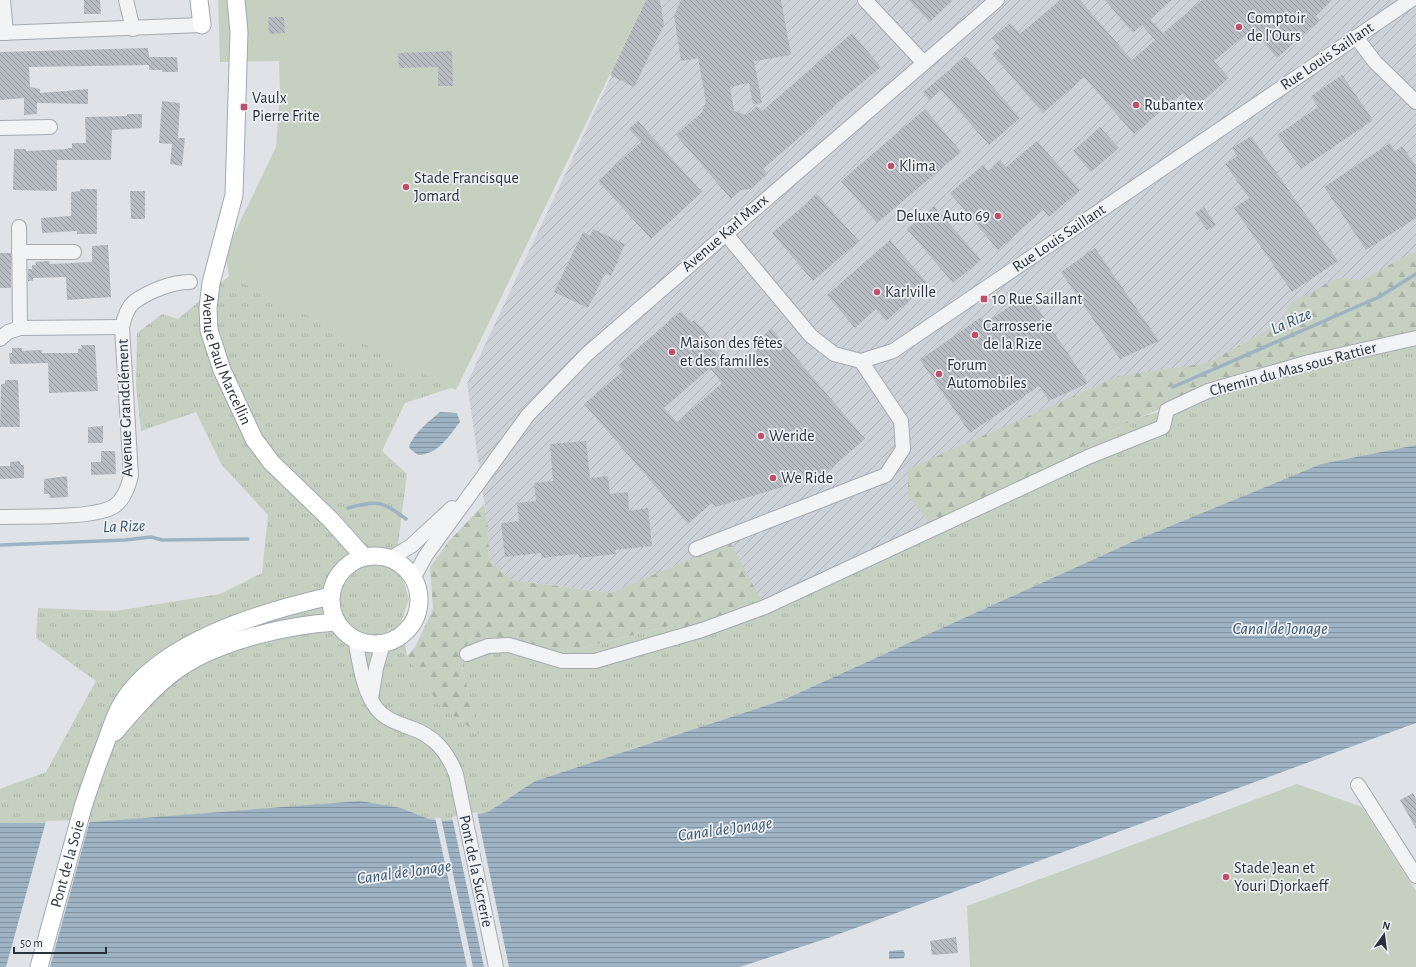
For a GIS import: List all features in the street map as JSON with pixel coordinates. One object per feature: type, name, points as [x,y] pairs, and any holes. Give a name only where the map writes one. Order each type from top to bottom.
[{"type":"main road","points":[[199,0],[202,25]]},
{"type":"main road","name":"Avenue Paul Marcellin","points":[[236,0],[239,32],[234,194],[211,283],[208,308],[209,330],[222,370],[254,439],[272,462],[331,520],[364,557]]},
{"type":"main road","points":[[382,556],[391,558],[404,566],[414,577],[420,594],[419,610],[416,618],[402,635],[383,644],[369,644],[355,640],[345,632],[333,614],[331,596],[334,583],[343,569],[364,557],[382,556]]},
{"type":"main road","name":"Pont de la Soie","points":[[39,967],[91,784],[113,721],[121,704],[138,683],[171,656],[209,635],[263,614],[331,596]]},
{"type":"main road","points":[[108,737],[140,703],[171,674],[206,652],[254,637],[311,624],[337,622]]},
{"type":"street","points":[[3,0],[3,33],[133,29],[202,25]]},
{"type":"street","points":[[126,0],[133,29]]},
{"type":"street","points":[[865,0],[923,62]]},
{"type":"street","name":"Avenue Karl Marx","points":[[414,577],[426,555],[474,487],[528,415],[582,359],[725,233],[997,0]]},
{"type":"street","name":"Rue Louis Saillant","points":[[861,361],[893,351],[1411,0]]},
{"type":"street","points":[[1356,37],[1375,62],[1416,102]]},
{"type":"street","points":[[0,128],[50,127]]},
{"type":"street","points":[[19,227],[20,328]]},
{"type":"street","points":[[696,549],[886,475],[903,449],[901,421],[861,361],[834,354],[811,336],[725,233]]},
{"type":"street","points":[[19,252],[74,252]]},
{"type":"street","name":"Avenue Grandclément","points":[[0,517],[90,514],[113,506],[126,492],[131,476],[122,327],[129,308],[134,302],[163,287],[183,282],[190,282]]},
{"type":"street","points":[[0,339],[8,332],[20,328],[122,327]]},
{"type":"street","name":"Chemin du Mas sous Rattier","points":[[467,654],[488,646],[509,646],[562,661],[595,661],[702,630],[765,607],[1088,457],[1163,427],[1167,410],[1208,391],[1310,362],[1416,338]]},
{"type":"street","name":"Avenue Karl Marx","points":[[391,558],[411,546],[474,487]]},
{"type":"street","points":[[355,640],[364,682],[371,699]]},
{"type":"street","points":[[371,699],[376,668],[383,644]]},
{"type":"street","name":"Pont de la Sucrerie","points":[[371,699],[376,709],[386,718],[413,728],[428,736],[439,745],[448,757],[456,774],[496,967]]},
{"type":"street","points":[[1358,786],[1416,876]]},
{"type":"shaded area","points":[[647,0],[1416,0],[1416,251],[994,477],[909,494],[936,532],[766,608],[708,553],[610,593],[512,580],[489,560],[488,528],[467,383]]},
{"type":"green space","name":"Stade Francisque Jomard","points":[[218,0],[646,0],[456,390],[229,276],[225,253],[276,147],[280,94],[279,61],[220,62]]},
{"type":"green space","points":[[1416,251],[1416,338],[1208,391],[1137,418],[1029,474],[1007,500],[936,532],[908,495],[908,469],[1119,376],[1207,363],[1280,323],[1291,303],[1336,278],[1361,280]]},
{"type":"green space","points":[[229,276],[454,387],[405,403],[382,451],[407,474],[398,544],[402,576],[409,599],[401,622],[407,656],[478,733],[462,666],[469,637],[562,653],[673,625],[704,636],[1007,500],[1029,474],[1137,418],[1416,338],[1416,445],[1321,464],[1134,541],[783,700],[535,781],[488,812],[447,821],[429,819],[401,808],[80,823],[0,823],[0,789],[46,772],[96,681],[36,638],[38,608],[115,611],[220,594],[262,573],[268,515],[221,464],[196,412],[141,431],[136,386],[137,333],[162,314],[178,319]]},
{"type":"green space","points":[[484,504],[488,528],[489,560],[512,580],[610,593],[730,542],[765,607],[704,636],[673,625],[562,653],[469,637],[462,666],[479,734],[440,706],[407,656],[415,647],[433,609],[430,567],[449,541]]},
{"type":"green space","name":"Stade Jean et Youri Djorkaeff","points":[[1297,784],[1362,807],[1416,891],[1416,967],[970,967],[967,906]]},
{"type":"water","points":[[440,412],[457,413],[460,422],[447,439],[432,452],[418,455],[410,449],[409,446],[419,431]]},
{"type":"water","name":"Canal de Jonage","points":[[1416,445],[1416,723],[828,938],[740,967],[0,967],[0,823],[80,823],[360,801],[401,808],[429,819],[447,821],[488,812],[535,781],[783,700],[1134,541],[1321,464]]},
{"type":"water","points":[[903,950],[905,954],[904,958],[889,959],[889,951]]},
{"type":"pier","points":[[477,812],[509,967],[484,967],[452,817]]},
{"type":"pier","points":[[435,817],[441,818],[473,967],[467,967]]},
{"type":"pier","points":[[90,820],[50,967],[6,967],[46,821]]},
{"type":"building","points":[[84,0],[100,0],[101,14],[84,14]]},
{"type":"building","points":[[646,0],[660,0],[664,25],[634,87],[610,75]]},
{"type":"building","points":[[681,0],[781,0],[791,55],[754,61],[762,103],[753,104],[749,83],[730,87],[734,111],[746,115],[757,106],[762,111],[852,33],[881,67],[816,121],[817,122],[763,169],[768,174],[750,189],[741,190],[731,199],[676,135],[702,112],[706,102],[698,58],[681,61],[674,16]]},
{"type":"building","points":[[909,0],[953,0],[930,22]]},
{"type":"building","points":[[1060,0],[1080,0],[1132,60],[1155,40],[1142,25],[1133,33],[1105,0],[1172,0],[1150,19],[1163,33],[1202,0],[1332,0],[1316,16],[1320,20],[1277,58],[1252,29],[1214,61],[1229,78],[1195,108],[1183,93],[1134,134],[1084,77],[1043,113],[992,54],[1000,47],[992,38],[1010,23],[1020,34]]},
{"type":"building","points":[[268,17],[284,17],[285,33],[269,34]]},
{"type":"building","points":[[148,48],[149,57],[177,57],[178,72],[149,70],[149,65],[29,67],[30,87],[40,89],[40,93],[88,89],[88,104],[37,103],[37,114],[24,115],[24,98],[0,100],[0,52]]},
{"type":"building","points":[[452,51],[453,86],[438,86],[438,67],[399,68],[398,53]]},
{"type":"building","points":[[966,56],[1020,118],[989,145],[941,90],[929,100],[923,92]]},
{"type":"building","points":[[1342,75],[1373,120],[1301,169],[1277,135],[1318,107],[1311,96]]},
{"type":"building","points":[[162,101],[180,103],[178,138],[185,138],[182,166],[170,164],[172,144],[159,143]]},
{"type":"building","points":[[925,109],[961,152],[877,223],[841,181]]},
{"type":"building","points":[[127,114],[142,114],[142,128],[112,130],[111,160],[57,160],[57,191],[13,190],[14,149],[26,149],[26,151],[72,148],[72,143],[86,143],[85,117],[127,116]]},
{"type":"building","points":[[638,121],[702,192],[651,239],[598,181],[641,142],[629,129]]},
{"type":"building","points":[[1100,127],[1119,148],[1091,172],[1073,151]]},
{"type":"building","points":[[1251,136],[1338,261],[1292,292],[1234,208],[1249,198],[1225,164],[1237,156],[1232,148]]},
{"type":"building","points":[[1037,141],[1080,190],[1049,217],[1043,210],[998,250],[950,193],[983,165],[988,171],[1000,160],[1006,167]]},
{"type":"building","points":[[1390,143],[1395,151],[1402,146],[1416,166],[1416,218],[1366,250],[1324,187]]},
{"type":"building","points":[[80,189],[97,189],[97,234],[77,234],[77,231],[42,233],[41,218],[71,216],[71,192],[80,191]]},
{"type":"building","points":[[130,191],[145,191],[145,219],[131,219]]},
{"type":"building","points":[[817,194],[859,241],[813,281],[772,233]]},
{"type":"building","points":[[934,206],[981,260],[953,283],[907,229]]},
{"type":"building","points":[[1204,207],[1216,225],[1207,230],[1195,213]]},
{"type":"building","points":[[593,229],[625,244],[611,276],[605,273],[588,308],[554,292],[583,232],[590,236]]},
{"type":"building","points":[[890,240],[928,284],[886,321],[876,309],[855,328],[827,295]]},
{"type":"building","points":[[108,245],[111,297],[67,300],[66,277],[33,278],[33,281],[28,281],[28,269],[32,269],[32,265],[36,265],[35,262],[49,261],[50,264],[92,262],[92,246]]},
{"type":"building","points":[[1095,248],[1159,341],[1120,359],[1061,272]]},
{"type":"building","points":[[0,253],[11,253],[11,288],[0,288]]},
{"type":"building","points":[[1028,294],[1088,383],[1049,401],[1039,386],[970,433],[920,360],[981,317],[985,323]]},
{"type":"building","name":"Weride","points":[[681,311],[691,322],[694,320],[703,329],[714,343],[711,346],[733,370],[768,340],[764,335],[771,328],[865,439],[823,475],[715,507],[712,503],[688,524],[584,404],[623,371],[618,365]],"holes":[[[710,368],[722,383],[677,422],[664,408]]]},
{"type":"building","points":[[81,345],[95,345],[98,391],[49,393],[48,363],[10,364],[9,353],[12,353],[12,348],[22,348],[22,351],[42,350],[42,353],[78,353],[78,349],[82,348]]},
{"type":"building","points":[[5,380],[18,380],[20,427],[0,427],[1,384],[5,384]]},
{"type":"building","points":[[103,426],[103,443],[88,443],[88,427]]},
{"type":"building","points":[[586,441],[590,478],[608,476],[610,494],[628,492],[629,511],[648,508],[652,546],[615,550],[616,554],[579,558],[578,554],[542,558],[541,553],[505,557],[501,523],[519,521],[517,503],[536,501],[534,483],[553,481],[550,444]]},
{"type":"building","points":[[101,451],[115,451],[116,474],[91,475],[91,462],[101,462]]},
{"type":"building","points":[[20,461],[21,465],[24,465],[24,478],[0,479],[0,466],[10,466],[10,462]]},
{"type":"building","points":[[67,476],[68,497],[50,498],[49,494],[44,494],[44,479]]},
{"type":"building","points":[[1413,793],[1416,799],[1416,829],[1400,800]]},
{"type":"building","points":[[956,937],[958,953],[932,955],[930,941]]},
{"type":"waterway","name":"La Rize","points":[[1173,387],[1379,297],[1416,274]]},
{"type":"waterway","name":"La Rize","points":[[348,508],[373,503],[379,504],[391,509],[406,519]]},
{"type":"waterway","name":"La Rize","points":[[0,545],[125,540],[151,537],[162,540],[248,539]]},
{"type":"place","name":"Comptoir de l'Ours","points":[[1239,27]]},
{"type":"place","name":"Rubantex","points":[[1136,105]]},
{"type":"place","name":"Vaulx Pierre Frite","points":[[244,107]]},
{"type":"place","name":"Klima","points":[[891,166]]},
{"type":"place","name":"Stade Francisque Jomard","points":[[406,187]]},
{"type":"place","name":"Deluxe Auto 69","points":[[998,216]]},
{"type":"place","name":"Karlville","points":[[877,292]]},
{"type":"place","name":"10 Rue Saillant","points":[[984,299]]},
{"type":"place","name":"Carrosserie de la Rize","points":[[975,335]]},
{"type":"place","name":"Maison des fêtes et des familles","points":[[672,352]]},
{"type":"place","name":"Forum Automobiles","points":[[939,374]]},
{"type":"place","name":"Weride","points":[[761,436]]},
{"type":"place","name":"We Ride","points":[[773,478]]},
{"type":"place","name":"Stade Jean et Youri Djorkaeff","points":[[1226,877]]}]
